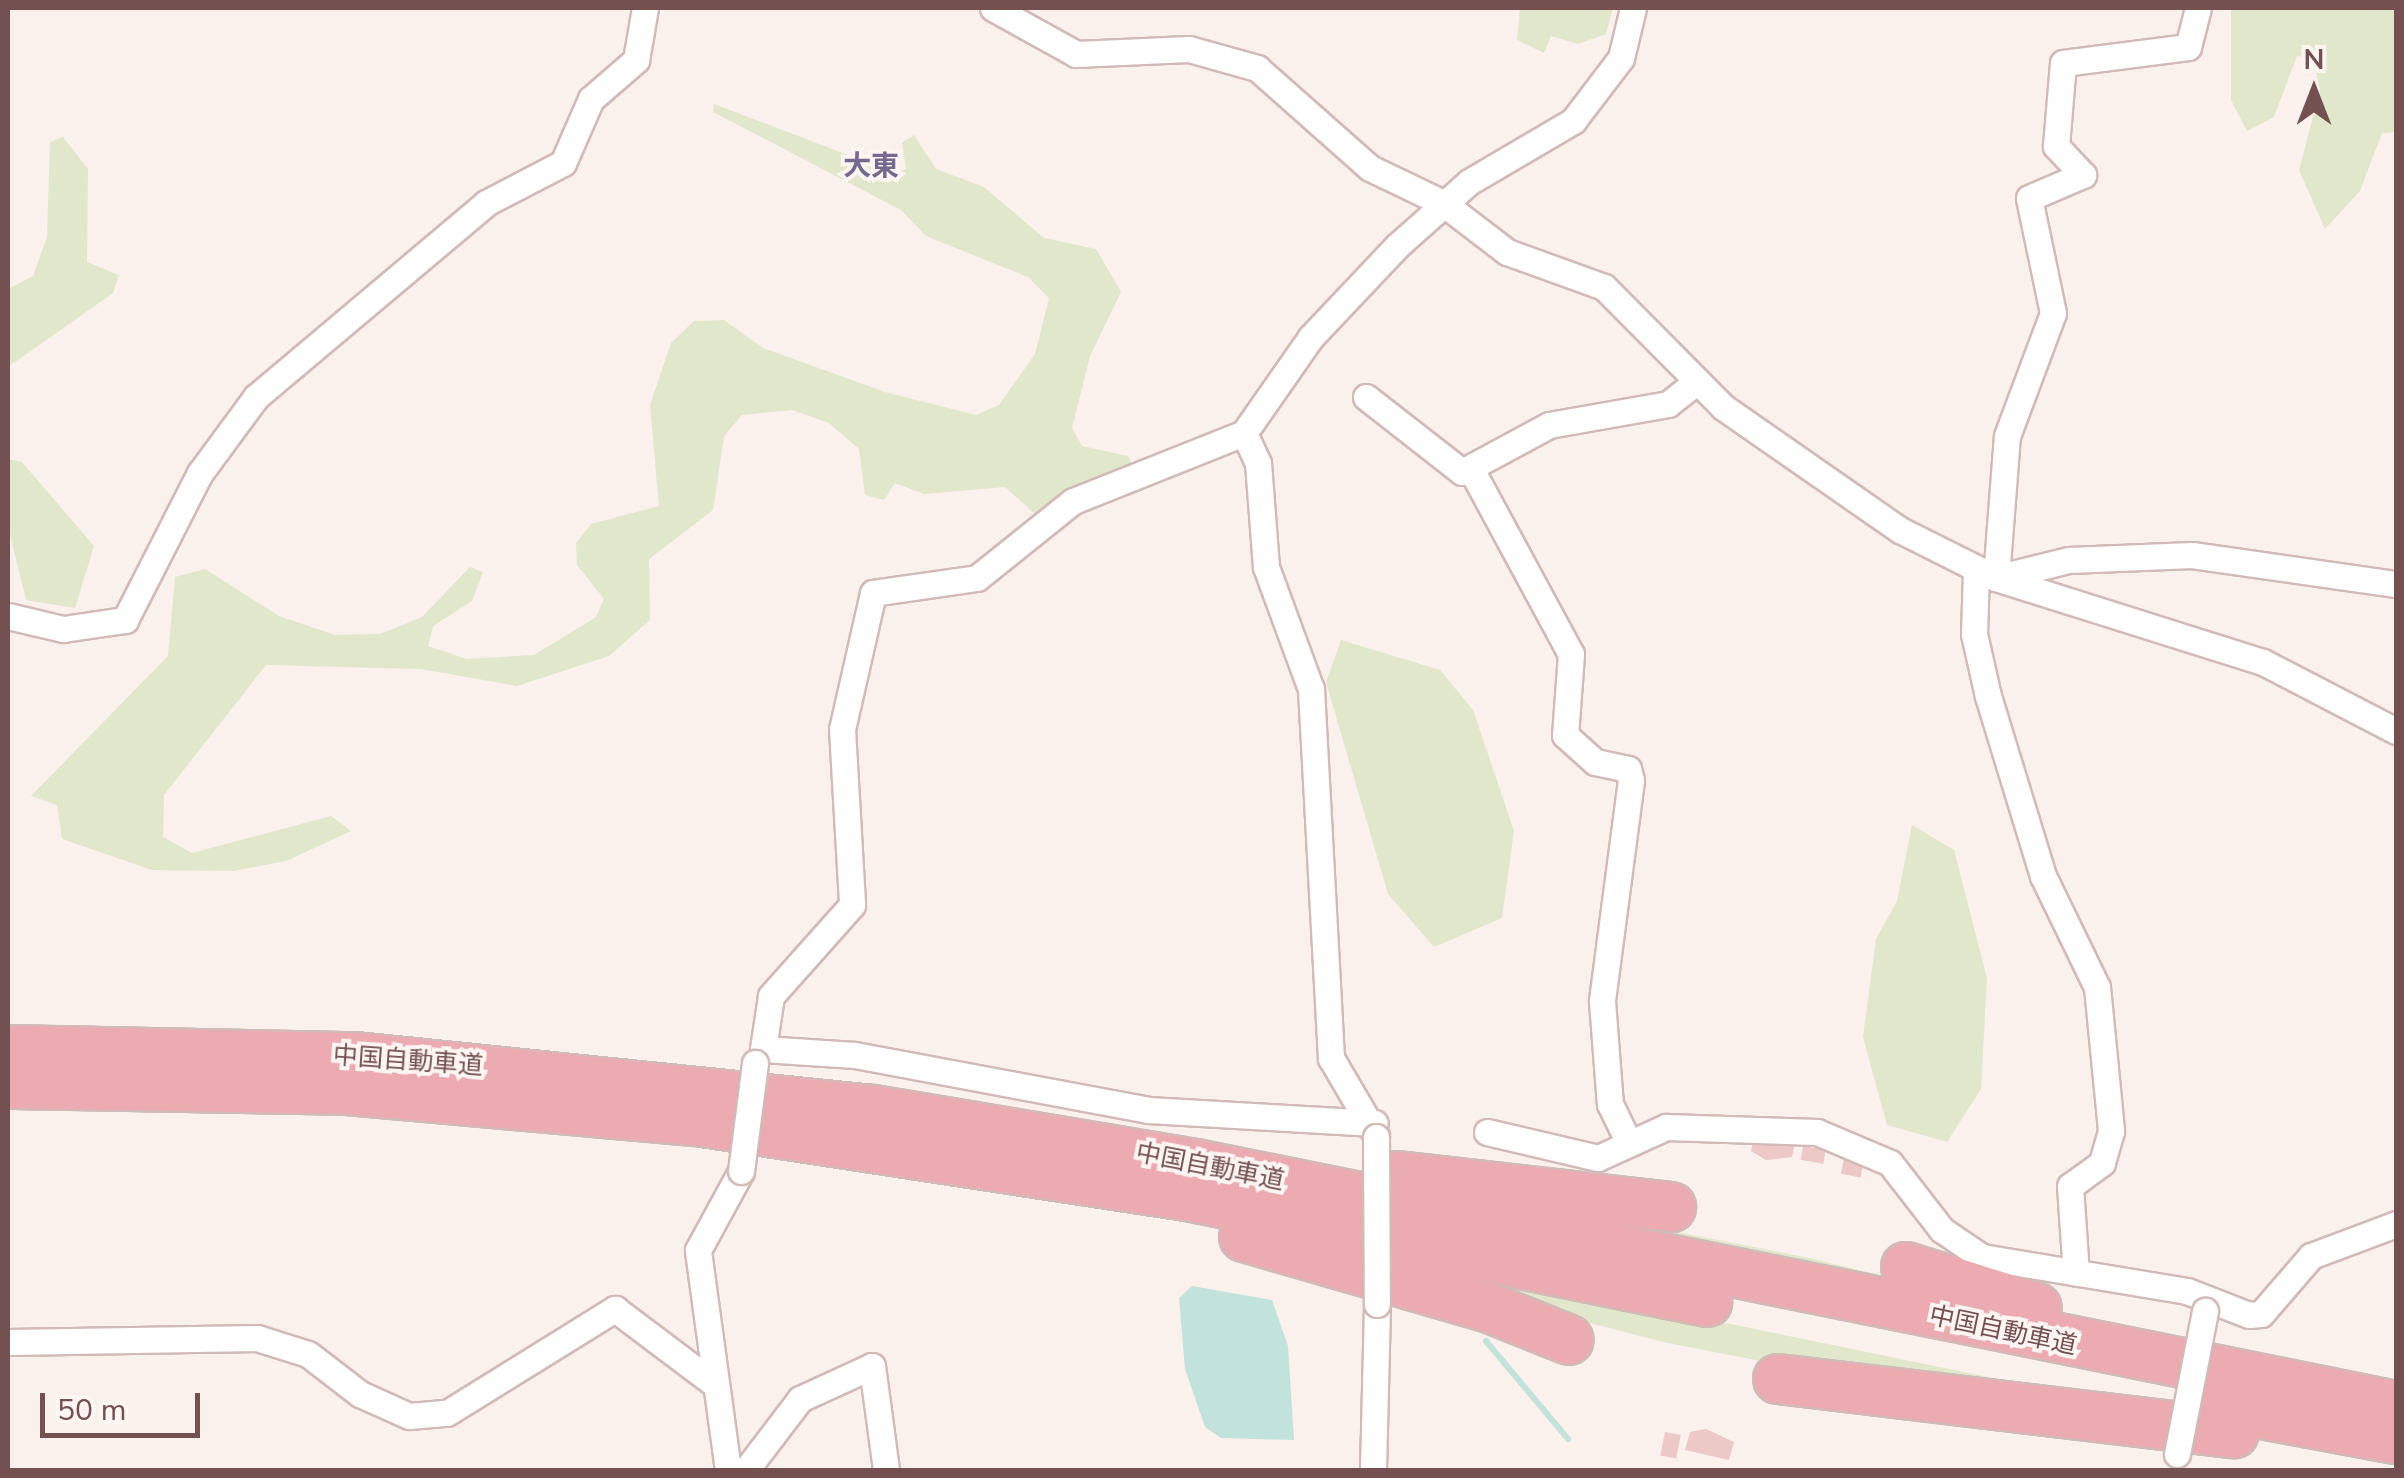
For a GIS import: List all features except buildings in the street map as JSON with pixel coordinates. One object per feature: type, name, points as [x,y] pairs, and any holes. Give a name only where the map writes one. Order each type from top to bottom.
[{"type":"highway","name":"中国自動車道","points":[[8,1050],[525,1069],[1036,1135],[2381,1403]]},
{"type":"highway","name":"中国自動車道","points":[[8,1084],[498,1100],[912,1150],[1205,1200],[2396,1440]]},
{"type":"highway","points":[[1036,1135],[1671,1207]]},
{"type":"highway","points":[[912,1150],[983,1182],[1346,1265],[1569,1340]]},
{"type":"highway","points":[[1906,1267],[1996,1298],[2324,1372],[2381,1403]]},
{"type":"highway","points":[[1778,1379],[2396,1452]]},
{"type":"street","points":[[8,616],[62,629],[124,620],[200,473],[256,397],[486,203],[563,164],[591,99],[646,41],[645,8]]},
{"type":"street","points":[[993,8],[1076,54],[1190,49],[1257,68],[1341,149],[1442,203],[1507,252],[1593,279],[1696,382],[1900,530],[1986,574],[2217,643],[2396,731]]},
{"type":"street","points":[[728,1470],[712,1382],[698,1250],[740,1172],[771,996],[852,905],[842,729],[873,593],[976,578],[1073,502],[1244,434],[1311,336],[1442,203],[1573,121],[1620,58],[1633,8]]},
{"type":"street","points":[[2076,1273],[2070,1186],[2102,1162],[2111,1131],[2097,987],[2043,876],[1988,696],[1974,634],[2008,436],[2052,313],[2028,198],[2083,175],[2056,146],[2062,63],[2188,46],[2198,8]]},
{"type":"street","points":[[1472,471],[1548,425],[1668,404],[1696,382]]},
{"type":"street","points":[[1366,397],[1449,464],[1472,471],[1572,654],[1565,735],[1585,756],[1628,768],[1631,780],[1602,1001],[1610,1104],[1628,1140]]},
{"type":"street","points":[[1244,434],[1258,463],[1266,567],[1311,689],[1331,1058],[1376,1130],[1373,1470]]},
{"type":"street","points":[[1986,574],[2158,554],[2396,584]]},
{"type":"street","points":[[759,1056],[855,1055],[1148,1110],[1376,1130]]},
{"type":"street","points":[[1487,1132],[1569,1157],[1598,1158],[1628,1140],[1712,1125],[1817,1132],[1890,1163],[1961,1247],[2260,1314],[2310,1256],[2396,1224]]},
{"type":"street","points":[[2176,1462],[2207,1305]]},
{"type":"street","points":[[8,1342],[257,1338],[308,1354],[360,1394],[409,1416],[447,1413],[616,1309],[712,1382]]},
{"type":"street","points":[[746,1470],[800,1399],[872,1366],[886,1470]]},
{"type":"green space","points":[[1520,8],[1613,8],[1606,34],[1578,44],[1551,36],[1544,53],[1517,40]]},
{"type":"green space","points":[[2231,8],[2396,8],[2396,132],[2382,133],[2360,191],[2325,229],[2299,170],[2320,90],[2313,57],[2297,56],[2274,117],[2247,131],[2231,100]]},
{"type":"green space","points":[[714,104],[895,173],[906,169],[902,143],[914,135],[936,169],[984,187],[1044,238],[1096,249],[1121,292],[1090,356],[1072,428],[1082,446],[1128,456],[1135,469],[1034,513],[1005,487],[924,494],[895,483],[884,500],[865,495],[859,449],[829,423],[792,410],[742,415],[724,436],[713,510],[649,559],[650,620],[609,656],[517,686],[421,669],[266,665],[164,795],[163,837],[192,853],[331,816],[351,831],[286,861],[233,871],[152,870],[62,839],[57,805],[31,796],[168,656],[175,577],[205,569],[279,616],[335,635],[380,634],[422,617],[470,567],[483,572],[472,601],[433,626],[428,646],[467,659],[534,655],[596,617],[604,599],[577,565],[576,543],[591,524],[659,506],[650,405],[671,343],[694,321],[724,320],[763,348],[885,392],[976,415],[999,405],[1035,354],[1049,298],[1028,277],[926,236],[901,210],[713,112]]},
{"type":"green space","points":[[63,137],[88,169],[87,262],[119,275],[113,293],[8,367],[8,289],[33,276],[47,237],[50,142]]},
{"type":"green space","points":[[8,459],[22,462],[94,546],[75,608],[26,600],[8,526]]},
{"type":"green space","points":[[1341,640],[1440,670],[1473,710],[1514,831],[1502,918],[1434,947],[1388,894],[1326,682]]},
{"type":"green space","points":[[1912,825],[1954,850],[1987,978],[1981,1089],[1947,1142],[1887,1125],[1863,1037],[1876,939],[1897,901]]},
{"type":"green space","points":[[1503,1198],[1814,1259],[2042,1315],[1812,1272]]},
{"type":"green space","points":[[1443,1264],[2070,1394],[1787,1366],[1663,1342],[1502,1300]]},
{"type":"water","points":[[1192,1286],[1272,1300],[1288,1346],[1294,1440],[1221,1438],[1205,1427],[1185,1369],[1179,1298]]},
{"type":"waterway","points":[[1486,1341],[1568,1439]]},
{"type":"district","name":"大東","points":[[871,166]]}]
